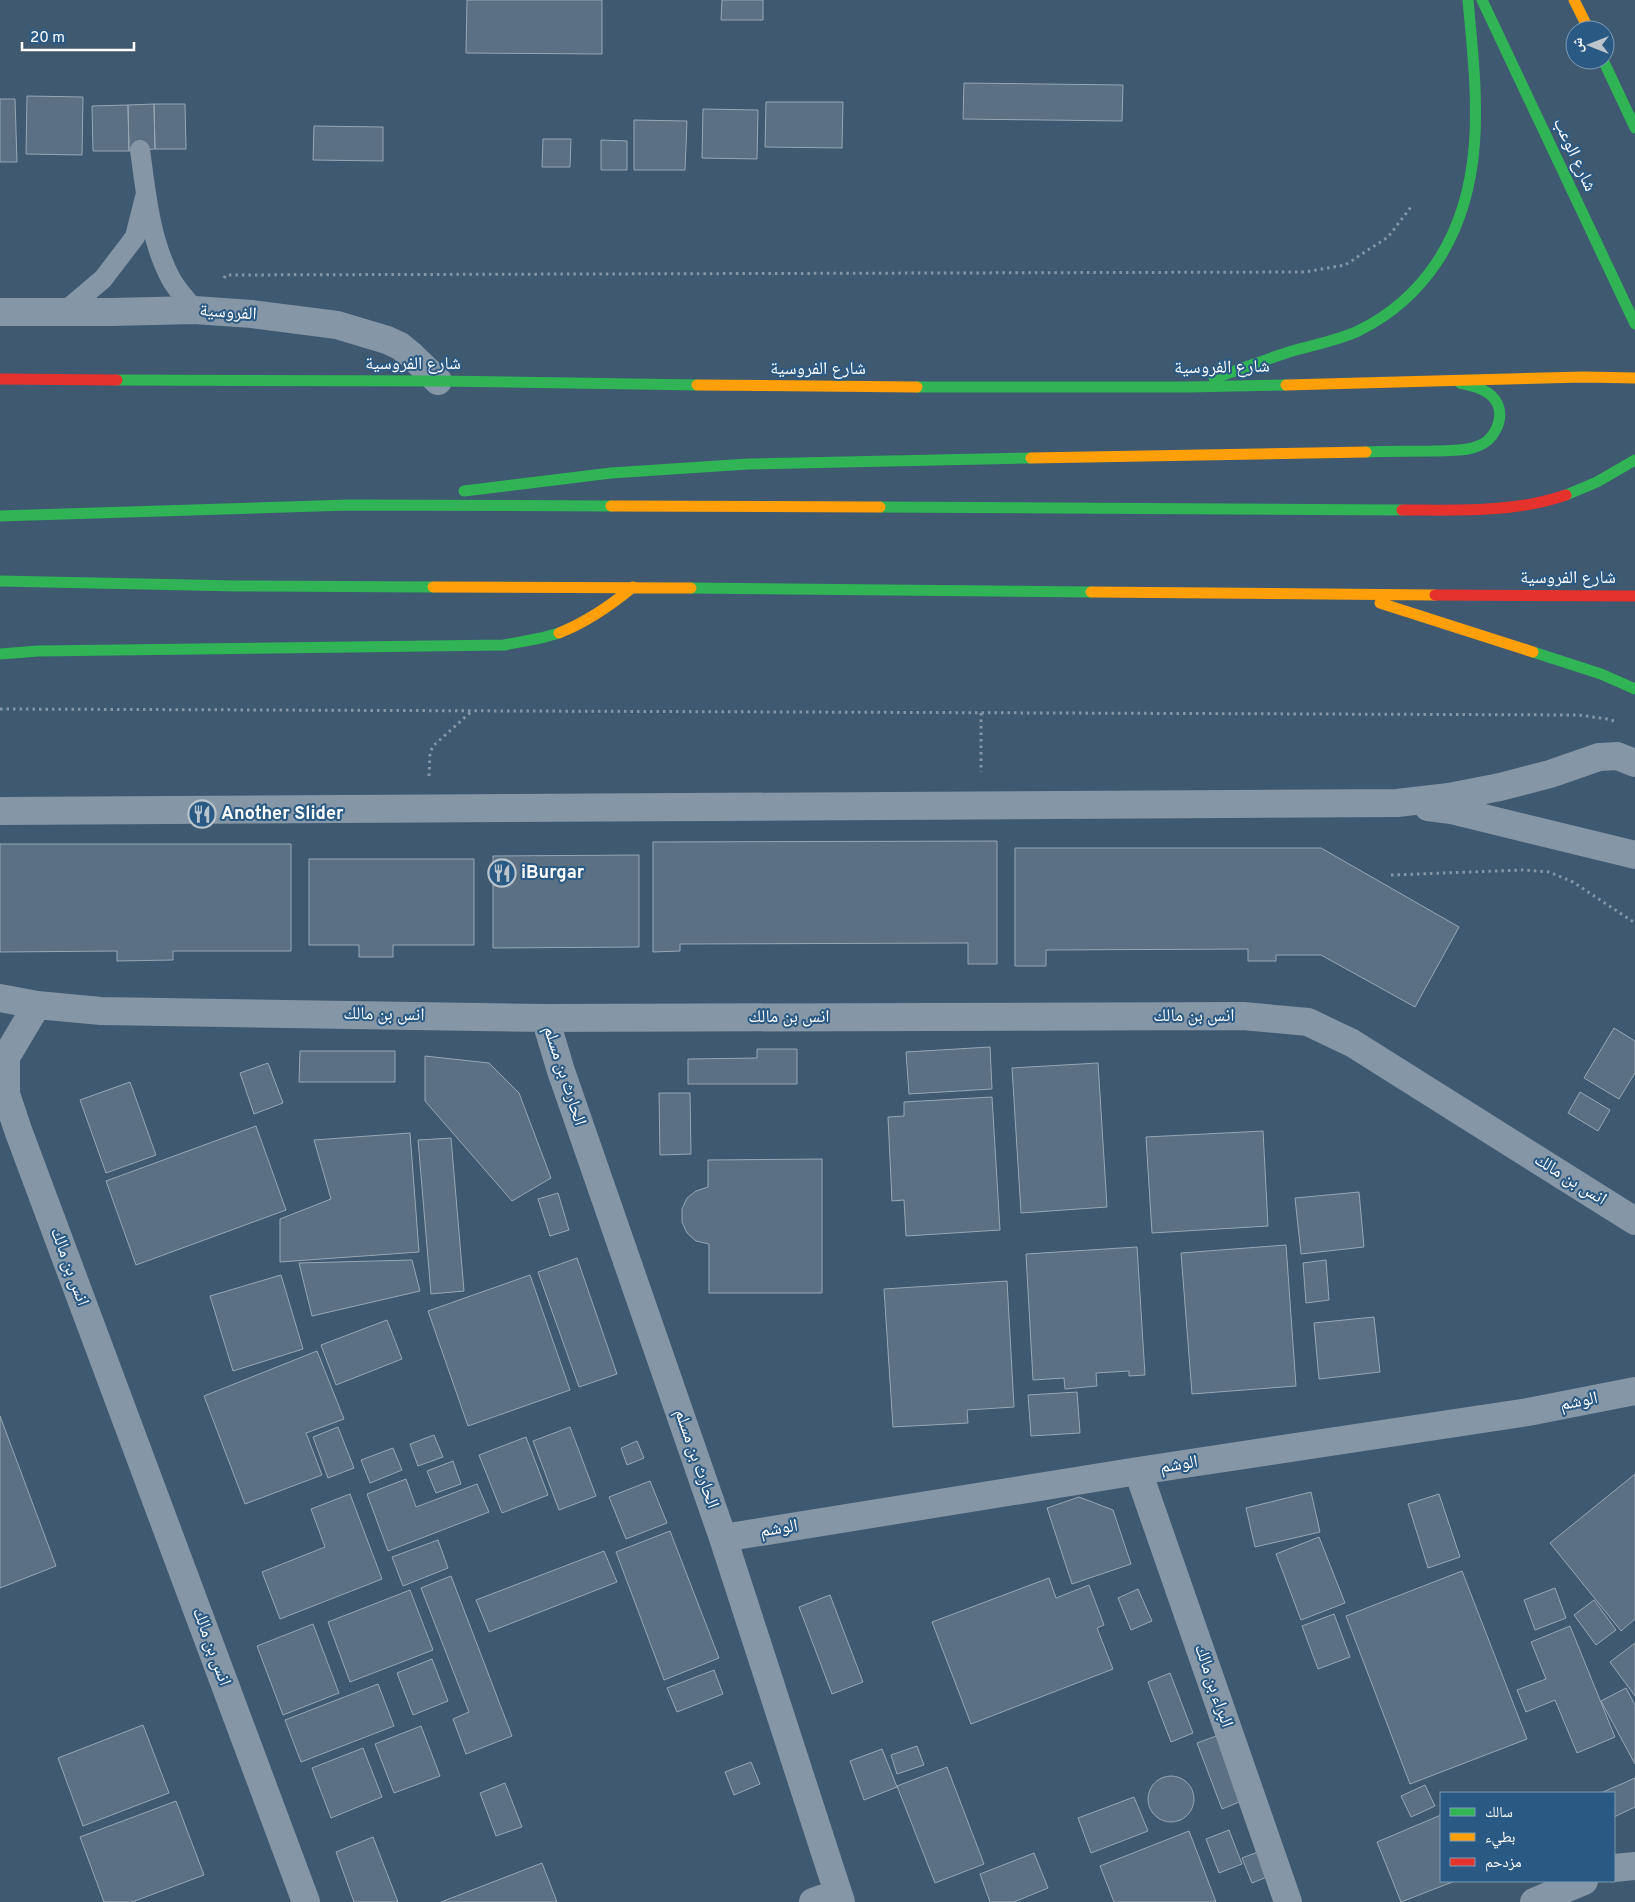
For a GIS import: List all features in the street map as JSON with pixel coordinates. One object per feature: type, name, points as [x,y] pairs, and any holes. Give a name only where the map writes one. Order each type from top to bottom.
[{"type":"main road","points":[[1188,386],[1297,350],[1334,341],[1366,327],[1385,315],[1421,285],[1443,256],[1458,228],[1465,208],[1474,163],[1476,131],[1475,83],[1468,0]]},
{"type":"main road","name":"شارع الوعب","points":[[1482,0],[1635,324]]},
{"type":"main road","points":[[1574,0],[1583,20]]},
{"type":"main road","points":[[1608,70],[1635,128]]},
{"type":"main road","name":"شارع الفروسية","points":[[0,379],[438,381],[820,387],[1188,386],[1584,377],[1635,378]]},
{"type":"main road","points":[[349,505],[611,473],[748,464],[1450,451],[1480,445],[1488,440],[1499,424],[1500,414],[1498,405],[1494,398],[1482,389],[1450,380]]},
{"type":"main road","points":[[0,516],[349,505],[1482,510],[1509,509],[1553,501],[1594,484],[1635,460]]},
{"type":"main road","name":"شارع الفروسية","points":[[0,581],[237,586],[633,587],[1355,595],[1635,596]]},
{"type":"main road","points":[[0,654],[58,651],[504,645],[551,637],[574,628],[615,603],[633,587]]},
{"type":"main road","points":[[1355,595],[1601,674],[1635,689]]},
{"type":"street","name":"الفروسية","points":[[0,312],[194,310],[252,314],[337,325],[387,340],[400,346],[412,355],[438,381]]},
{"type":"street","points":[[0,811],[1397,803],[1449,797],[1500,787],[1550,774],[1599,757],[1617,756],[1635,763]]},
{"type":"street","points":[[1397,803],[1451,810],[1632,851]]},
{"type":"street","points":[[0,998],[37,1004]]},
{"type":"street","name":"انس بن مالك","points":[[306,1902],[6,1094],[6,1057],[37,1004],[101,1011],[545,1018],[1244,1016],[1308,1022],[1352,1043],[1635,1221]]},
{"type":"street","name":"الحارث بن مسلم","points":[[545,1018],[723,1538],[830,1899]]},
{"type":"street","name":"الوشم","points":[[723,1538],[1138,1471],[1528,1412],[1635,1392]]},
{"type":"street","name":"البراء بن مالك","points":[[1138,1471],[1288,1902]]},
{"type":"street","points":[[1615,1868],[1635,1866]]},
{"type":"street","points":[[1534,1902],[1582,1882]]},
{"type":"lane","points":[[140,150],[146,192],[157,244],[171,280],[194,310]]},
{"type":"lane","points":[[64,312],[103,279],[134,237],[146,192]]},
{"type":"path","points":[[194,310],[226,275],[1305,272],[1345,265],[1388,237],[1411,207]]},
{"type":"path","points":[[0,709],[1579,715],[1616,722]]},
{"type":"path","points":[[431,809],[430,753],[438,740],[472,711]]},
{"type":"path","points":[[982,713],[982,805]]},
{"type":"path","points":[[1391,875],[1523,870],[1549,872],[1573,882],[1635,923]]},
{"type":"building","points":[[467,0],[602,0],[602,54],[466,53]]},
{"type":"building","points":[[722,0],[763,0],[763,20],[721,20]]},
{"type":"building","points":[[964,83],[1123,85],[1122,121],[963,119]]},
{"type":"building","points":[[27,96],[83,97],[82,155],[26,154]]},
{"type":"building","points":[[0,99],[15,99],[17,162],[0,162]]},
{"type":"building","points":[[766,102],[843,102],[842,148],[765,147]]},
{"type":"building","points":[[154,104],[185,104],[186,149],[155,149]]},
{"type":"building","points":[[154,104],[155,149],[129,151],[128,105]]},
{"type":"building","points":[[128,105],[129,151],[93,151],[92,106]]},
{"type":"building","points":[[703,109],[758,110],[757,159],[702,158]]},
{"type":"building","points":[[634,120],[687,121],[685,170],[634,170]]},
{"type":"building","points":[[314,126],[383,127],[383,161],[313,160]]},
{"type":"building","points":[[543,139],[571,139],[570,167],[542,167]]},
{"type":"building","points":[[601,140],[627,141],[627,170],[601,170]]},
{"type":"building","points":[[997,841],[997,964],[968,964],[968,943],[680,944],[680,951],[653,952],[653,842]]},
{"type":"building","points":[[0,844],[291,844],[291,951],[173,951],[173,960],[117,961],[117,951],[0,952]]},
{"type":"building","points":[[1015,848],[1321,848],[1459,927],[1415,1007],[1321,955],[1276,955],[1276,961],[1248,961],[1248,949],[1046,950],[1046,966],[1015,966]]},
{"type":"building","points":[[639,855],[639,947],[493,948],[493,856]]},
{"type":"building","points":[[309,859],[474,859],[474,945],[393,945],[393,957],[359,957],[359,945],[309,945]]},
{"type":"building","points":[[1614,1028],[1635,1041],[1635,1073],[1619,1099],[1584,1078]]},
{"type":"building","points":[[990,1047],[992,1089],[909,1094],[906,1052]]},
{"type":"building","points":[[757,1049],[797,1049],[797,1084],[688,1084],[688,1059],[757,1058]]},
{"type":"building","points":[[300,1051],[395,1051],[395,1082],[299,1082]]},
{"type":"building","points":[[425,1056],[489,1063],[519,1093],[551,1178],[512,1201],[425,1101]]},
{"type":"building","points":[[268,1063],[283,1103],[254,1114],[240,1073]]},
{"type":"building","points":[[1098,1063],[1107,1207],[1021,1213],[1012,1068]]},
{"type":"building","points":[[130,1082],[156,1155],[106,1173],[80,1100]]},
{"type":"building","points":[[1580,1092],[1610,1110],[1598,1131],[1568,1113]]},
{"type":"building","points":[[659,1093],[690,1093],[691,1154],[660,1155]]},
{"type":"building","points":[[992,1097],[1000,1230],[906,1236],[904,1200],[892,1201],[888,1117],[904,1116],[904,1102]]},
{"type":"building","points":[[256,1126],[286,1210],[136,1265],[106,1181]]},
{"type":"building","points":[[1263,1131],[1268,1226],[1152,1233],[1146,1137]]},
{"type":"building","points":[[410,1133],[419,1252],[280,1262],[280,1219],[331,1199],[314,1140]]},
{"type":"building","points":[[451,1138],[464,1291],[431,1294],[418,1140]]},
{"type":"building","points":[[822,1159],[822,1293],[709,1293],[709,1244],[696,1241],[687,1233],[682,1222],[682,1209],[687,1198],[696,1191],[708,1187],[708,1160]]},
{"type":"building","points":[[1359,1192],[1364,1247],[1301,1254],[1295,1198]]},
{"type":"building","points":[[558,1193],[569,1230],[550,1236],[538,1199]]},
{"type":"building","points":[[1286,1245],[1296,1386],[1192,1394],[1181,1253]]},
{"type":"building","points":[[1137,1247],[1145,1375],[1129,1376],[1129,1371],[1096,1373],[1097,1386],[1065,1389],[1064,1378],[1033,1380],[1026,1254]]},
{"type":"building","points":[[577,1258],[617,1374],[579,1387],[538,1272]]},
{"type":"building","points":[[412,1260],[420,1291],[312,1316],[299,1263]]},
{"type":"building","points":[[1326,1260],[1329,1300],[1306,1303],[1303,1263]]},
{"type":"building","points":[[281,1275],[303,1349],[233,1371],[210,1296]]},
{"type":"building","points":[[530,1275],[570,1390],[468,1426],[428,1311]]},
{"type":"building","points":[[1007,1281],[1014,1407],[967,1410],[968,1423],[893,1427],[884,1289]]},
{"type":"building","points":[[1374,1317],[1380,1372],[1319,1379],[1314,1323]]},
{"type":"building","points":[[387,1320],[402,1359],[336,1385],[321,1345]]},
{"type":"building","points":[[317,1351],[344,1419],[306,1433],[322,1475],[245,1504],[204,1396]]},
{"type":"building","points":[[1077,1392],[1080,1433],[1031,1436],[1028,1395]]},
{"type":"building","points":[[0,1416],[56,1566],[0,1588]]},
{"type":"building","points":[[338,1427],[354,1468],[328,1478],[313,1437]]},
{"type":"building","points":[[570,1427],[596,1496],[559,1510],[533,1441]]},
{"type":"building","points":[[434,1435],[443,1457],[418,1466],[410,1444]]},
{"type":"building","points":[[526,1437],[548,1495],[502,1513],[479,1455]]},
{"type":"building","points":[[637,1441],[644,1458],[627,1465],[621,1448]]},
{"type":"building","points":[[393,1448],[402,1470],[370,1483],[361,1460]]},
{"type":"building","points":[[453,1461],[461,1484],[436,1493],[427,1471]]},
{"type":"building","points":[[1635,1474],[1635,1619],[1621,1631],[1550,1543]]},
{"type":"building","points":[[406,1479],[416,1507],[477,1484],[489,1512],[388,1551],[367,1494]]},
{"type":"building","points":[[650,1481],[667,1523],[626,1539],[609,1497]]},
{"type":"building","points":[[1311,1492],[1320,1532],[1255,1547],[1246,1508]]},
{"type":"building","points":[[350,1494],[382,1579],[280,1619],[262,1572],[325,1547],[311,1509]]},
{"type":"building","points":[[1439,1494],[1460,1557],[1428,1568],[1408,1504]]},
{"type":"building","points":[[1079,1497],[1113,1510],[1131,1564],[1072,1584],[1047,1508]]},
{"type":"building","points":[[670,1531],[719,1658],[664,1680],[616,1552]]},
{"type":"building","points":[[1319,1537],[1345,1603],[1301,1620],[1276,1554]]},
{"type":"building","points":[[438,1540],[448,1568],[403,1586],[392,1557]]},
{"type":"building","points":[[604,1551],[617,1582],[489,1632],[476,1600]]},
{"type":"building","points":[[1462,1571],[1527,1739],[1410,1784],[1346,1616]]},
{"type":"building","points":[[451,1576],[512,1736],[466,1754],[453,1719],[469,1712],[421,1588]]},
{"type":"building","points":[[1049,1578],[1056,1598],[1089,1585],[1104,1625],[1097,1628],[1113,1669],[971,1724],[932,1622]]},
{"type":"building","points":[[1555,1588],[1566,1618],[1535,1630],[1524,1600]]},
{"type":"building","points":[[1138,1589],[1152,1621],[1131,1630],[1118,1598]]},
{"type":"building","points":[[410,1590],[433,1650],[350,1682],[328,1622]]},
{"type":"building","points":[[830,1595],[863,1682],[832,1694],[799,1607]]},
{"type":"building","points":[[1594,1600],[1616,1630],[1596,1645],[1574,1615]]},
{"type":"building","points":[[1334,1614],[1350,1657],[1318,1669],[1302,1626]]},
{"type":"building","points":[[313,1624],[339,1693],[283,1715],[257,1646]]},
{"type":"building","points":[[1570,1626],[1615,1737],[1577,1753],[1555,1700],[1526,1712],[1517,1690],[1546,1679],[1531,1642]]},
{"type":"building","points":[[1635,1643],[1635,1696],[1610,1662]]},
{"type":"building","points":[[432,1659],[448,1701],[413,1715],[397,1673]]},
{"type":"building","points":[[714,1670],[723,1694],[677,1712],[667,1688]]},
{"type":"building","points":[[1170,1673],[1193,1733],[1171,1742],[1148,1682]]},
{"type":"building","points":[[378,1684],[394,1726],[301,1762],[285,1720]]},
{"type":"building","points":[[1626,1688],[1635,1705],[1635,1764],[1601,1701]]},
{"type":"building","points":[[143,1725],[169,1793],[83,1826],[58,1758]]},
{"type":"building","points":[[421,1726],[440,1776],[394,1793],[375,1744]]},
{"type":"building","points":[[1219,1735],[1244,1800],[1222,1809],[1197,1743]]},
{"type":"building","points":[[917,1746],[924,1765],[897,1774],[891,1755]]},
{"type":"building","points":[[363,1748],[382,1797],[331,1818],[312,1768]]},
{"type":"building","points":[[882,1749],[897,1787],[864,1800],[850,1761]]},
{"type":"building","points":[[751,1762],[760,1784],[734,1795],[725,1772]]},
{"type":"building","points":[[947,1767],[984,1864],[935,1883],[897,1786]]},
{"type":"building","points":[[1171,1776],[1184,1780],[1190,1786],[1194,1799],[1190,1812],[1184,1818],[1171,1822],[1158,1818],[1152,1812],[1148,1799],[1152,1786],[1158,1780]]},
{"type":"building","points":[[1635,1778],[1635,1807],[1615,1817],[1615,1792],[1603,1792]]},
{"type":"building","points":[[505,1783],[522,1827],[496,1836],[480,1793]]},
{"type":"building","points":[[1425,1785],[1435,1806],[1411,1817],[1401,1796]]},
{"type":"building","points":[[1134,1797],[1148,1831],[1091,1853],[1078,1818]]},
{"type":"building","points":[[176,1801],[204,1875],[132,1902],[104,1902],[80,1837]]},
{"type":"building","points":[[1440,1815],[1440,1882],[1452,1882],[1401,1902],[1377,1842]]},
{"type":"building","points":[[1229,1830],[1242,1864],[1219,1873],[1206,1839]]},
{"type":"building","points":[[1189,1831],[1216,1902],[1114,1902],[1100,1866]]},
{"type":"building","points":[[373,1837],[398,1902],[354,1902],[336,1852]]},
{"type":"building","points":[[1258,1852],[1267,1877],[1252,1883],[1242,1858]]},
{"type":"building","points":[[1034,1853],[1048,1888],[1014,1902],[990,1902],[980,1874]]},
{"type":"building","points":[[542,1863],[557,1902],[441,1902]]},
{"type":"traffic: fast","points":[[1214,378],[1289,352],[1333,340],[1370,325],[1412,293],[1437,262],[1454,232],[1465,200],[1472,168],[1475,135],[1475,101],[1468,0]]},
{"type":"traffic: fast","points":[[1482,0],[1635,324]]},
{"type":"traffic: fast","points":[[1608,70],[1635,128]]},
{"type":"traffic: fast","points":[[117,380],[438,381],[697,385]]},
{"type":"traffic: fast","points":[[1366,452],[1461,450],[1473,448],[1488,440],[1493,435],[1498,424],[1500,417],[1498,405],[1487,392],[1477,387],[1460,383]]},
{"type":"traffic: fast","points":[[917,387],[1286,385]]},
{"type":"traffic: fast","points":[[464,491],[611,473],[748,464],[1031,458]]},
{"type":"traffic: fast","points":[[1566,495],[1597,482],[1635,460]]},
{"type":"traffic: fast","points":[[0,516],[349,505],[611,506]]},
{"type":"traffic: fast","points":[[880,507],[1402,510]]},
{"type":"traffic: fast","points":[[0,581],[237,586],[433,587]]},
{"type":"traffic: fast","points":[[691,588],[1091,592]]},
{"type":"traffic: fast","points":[[0,654],[38,651],[504,645],[559,633]]},
{"type":"traffic: fast","points":[[1533,652],[1601,674],[1635,689]]},
{"type":"traffic: slow","points":[[1574,0],[1584,20]]},
{"type":"traffic: slow","points":[[1286,385],[1584,377],[1635,378]]},
{"type":"traffic: slow","points":[[697,385],[917,387]]},
{"type":"traffic: slow","points":[[1031,458],[1366,452]]},
{"type":"traffic: slow","points":[[611,506],[880,507]]},
{"type":"traffic: slow","points":[[433,587],[691,588]]},
{"type":"traffic: slow","points":[[559,633],[598,613],[633,587]]},
{"type":"traffic: slow","points":[[1091,592],[1435,595]]},
{"type":"traffic: slow","points":[[1380,603],[1533,652]]},
{"type":"traffic: jam","points":[[0,379],[117,380]]},
{"type":"traffic: jam","points":[[1402,510],[1506,508],[1546,501],[1566,495]]},
{"type":"traffic: jam","points":[[1435,595],[1635,596]]},
{"type":"place","name":"Another Slider","points":[[202,814]]},
{"type":"place","name":"iBurgar","points":[[502,873]]}]
